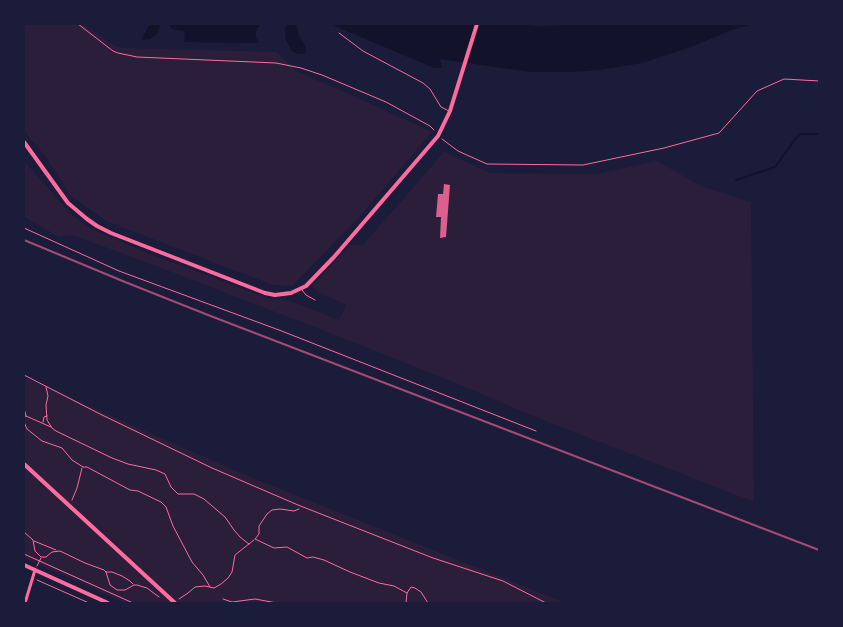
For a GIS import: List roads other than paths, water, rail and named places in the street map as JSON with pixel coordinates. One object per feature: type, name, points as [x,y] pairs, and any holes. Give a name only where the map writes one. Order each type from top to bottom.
[{"type":"street","points":[[24,142],[68,204],[98,226],[265,293],[284,295],[292,293],[306,286],[334,257],[438,136],[450,111],[477,24]]},
{"type":"street","points":[[24,464],[175,603]]},
{"type":"street","points":[[24,565],[108,603]]},
{"type":"street","points":[[25,603],[36,570]]},
{"type":"lane","points":[[339,33],[363,51],[423,83],[430,89],[440,107],[450,111]]},
{"type":"lane","points":[[24,228],[119,271],[279,330],[536,431]]},
{"type":"lane","points":[[301,289],[306,295],[315,300]]},
{"type":"waterway","points":[[736,180],[775,167],[799,134],[819,134]]},
{"type":"railway","points":[[24,240],[208,315],[819,550]]}]
